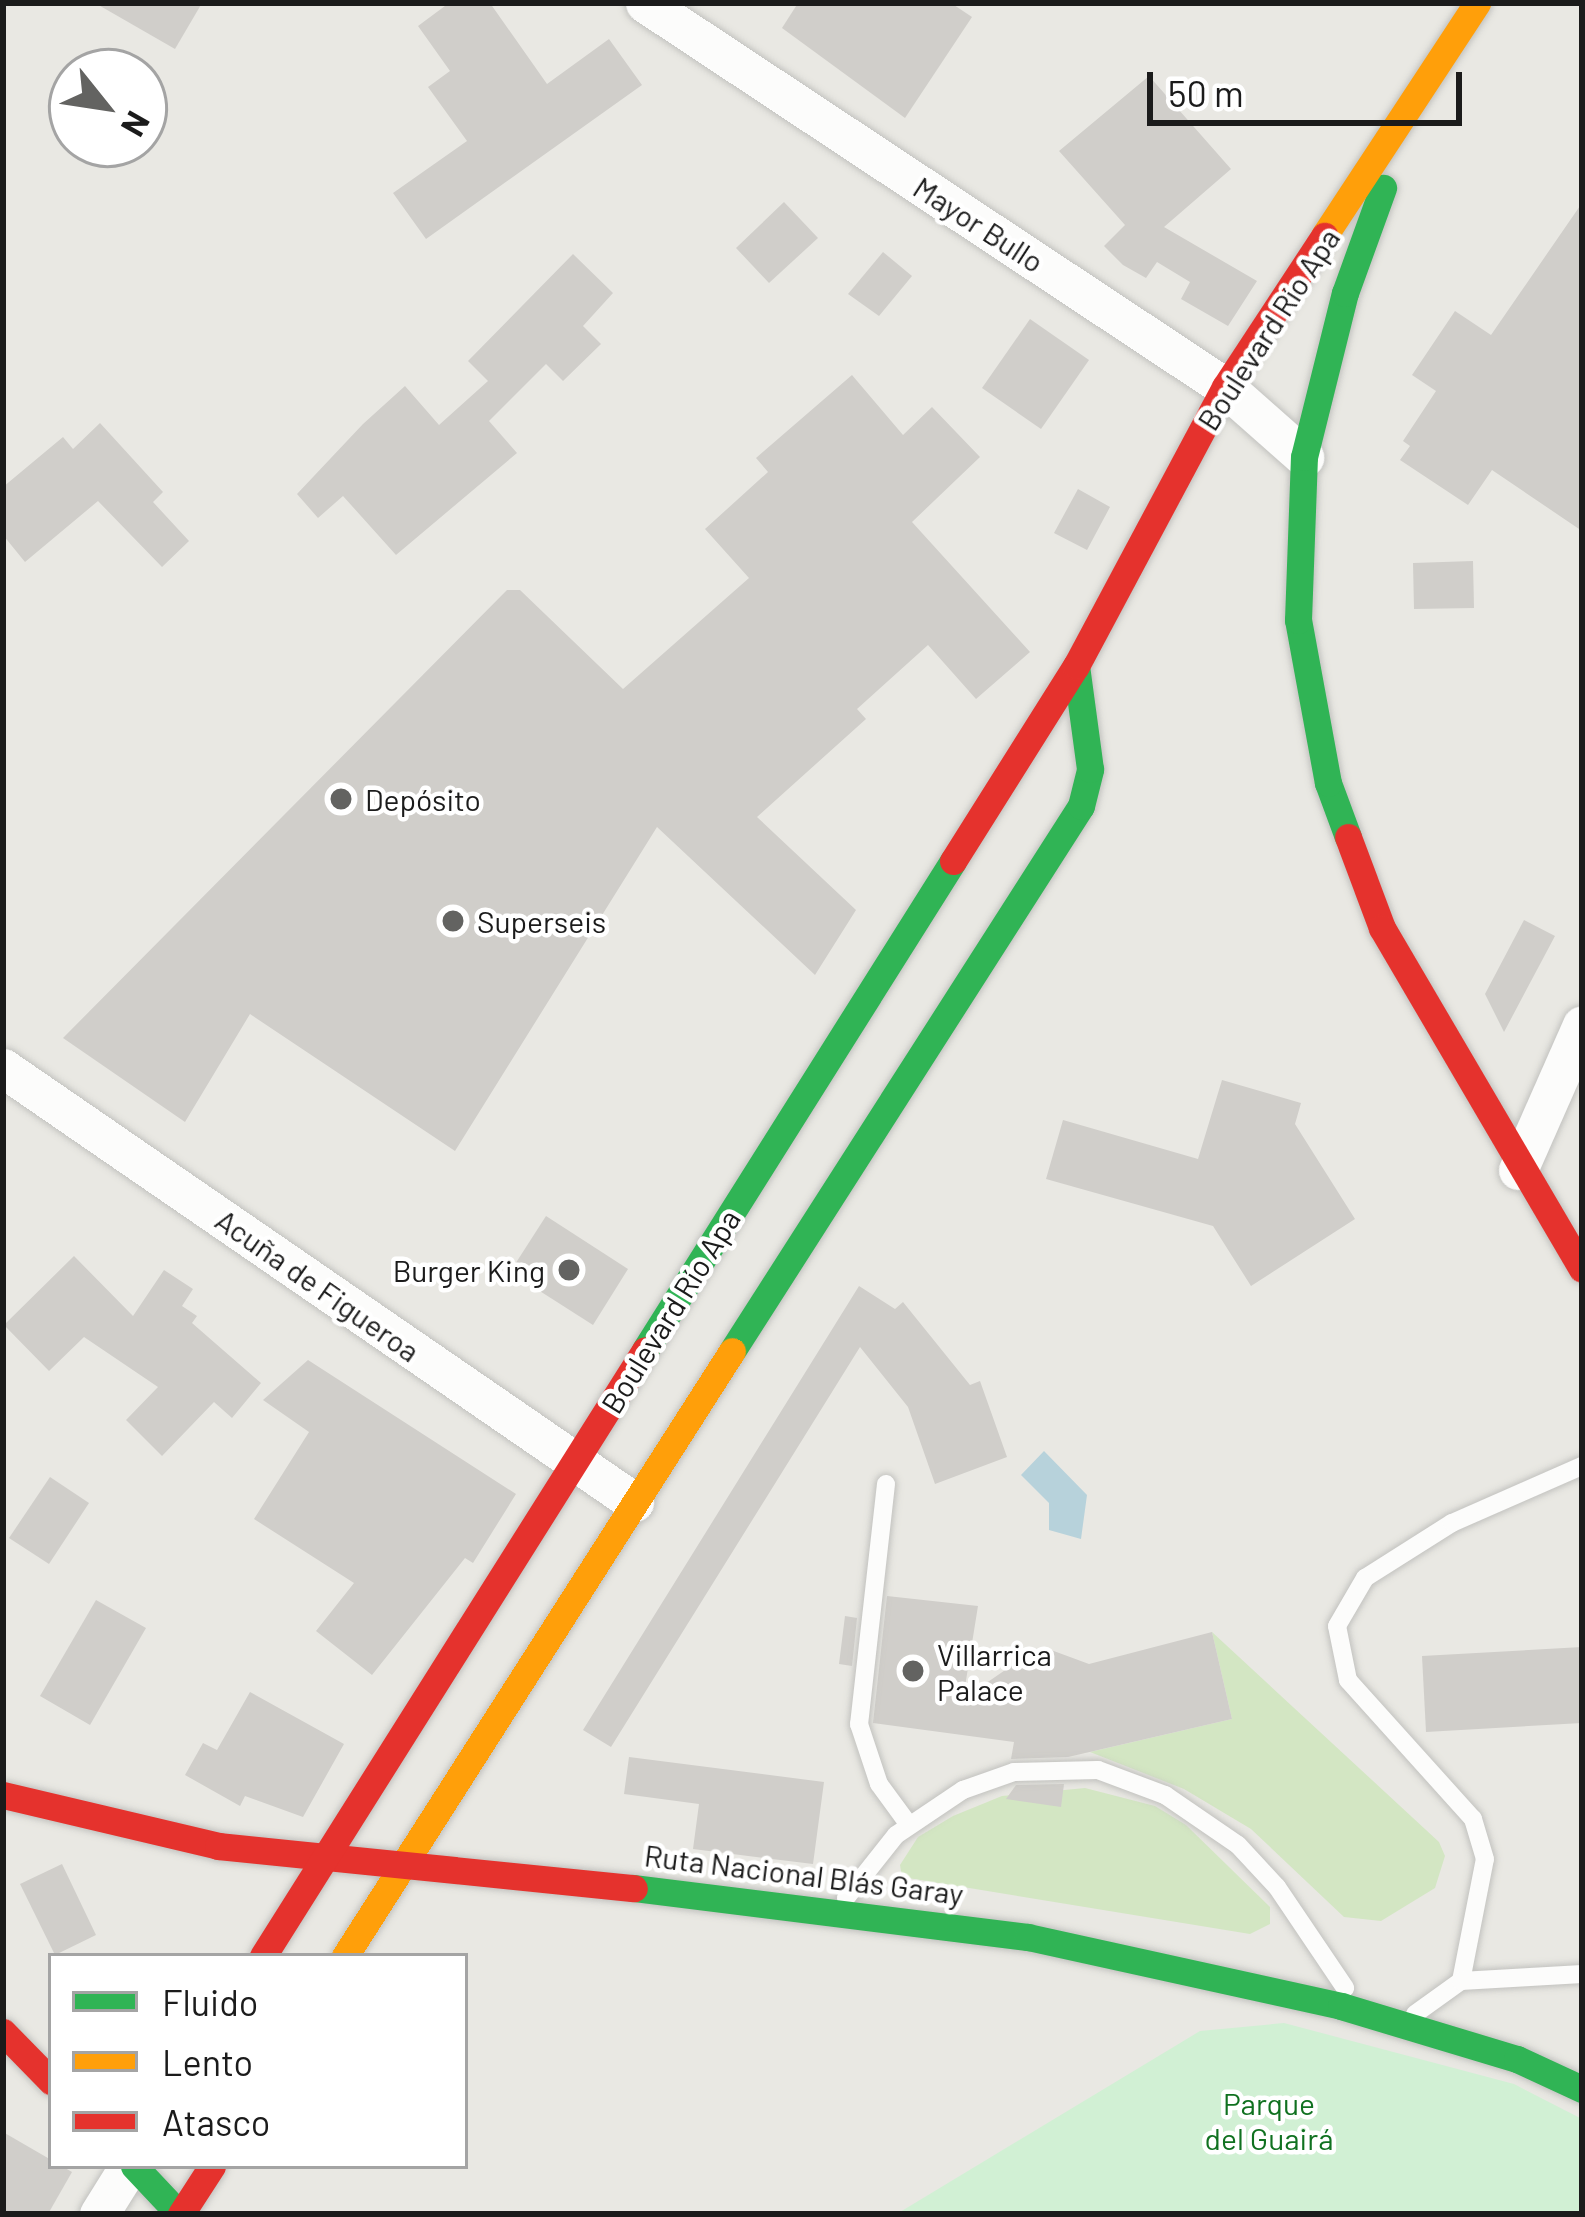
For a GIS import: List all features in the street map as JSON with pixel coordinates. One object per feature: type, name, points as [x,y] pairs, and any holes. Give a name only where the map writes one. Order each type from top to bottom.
[{"type":"main road","name":"Boulevard Río Apa","points":[[265,1953],[1076,666],[1225,387],[1410,113],[1477,3]]},
{"type":"main road","points":[[1410,113],[1345,293],[1304,457],[1298,620],[1328,783],[1382,928],[1518,1170],[1582,1269]]},
{"type":"main road","points":[[347,1953],[1082,806],[1090,769],[1076,666]]},
{"type":"main road","name":"Ruta Nacional Blás Garay","points":[[3,1795],[218,1846],[839,1908],[1028,1937],[1361,2012],[1516,2059],[1582,2089]]},
{"type":"main road","points":[[3,2032],[48,2078]]},
{"type":"main road","points":[[135,2169],[180,2214],[210,2169]]},
{"type":"street","name":"Mayor Bullo","points":[[645,3],[1225,387],[1304,457]]},
{"type":"street","points":[[1518,1170],[1582,1025]]},
{"type":"street","name":"Acuña de Figueroa","points":[[3,1068],[634,1502]]},
{"type":"street","points":[[98,2214],[130,2169]]},
{"type":"lane","points":[[1462,1981],[1485,1859],[1473,1819],[1348,1680],[1337,1626],[1365,1578],[1452,1522],[1582,1466]]},
{"type":"lane","points":[[886,1484],[859,1724],[879,1784],[910,1825]]},
{"type":"lane","points":[[839,1908],[910,1825],[963,1790],[1014,1772],[1098,1770],[1133,1780],[1238,1845],[1277,1887],[1361,2012]]},
{"type":"lane","points":[[1401,2024],[1462,1981],[1582,1974]]},
{"type":"green space","points":[[1212,1632],[1439,1842],[1445,1856],[1435,1888],[1381,1921],[1344,1917],[1251,1829],[1184,1789],[1090,1752],[1232,1719]]},
{"type":"green space","points":[[1085,1788],[1155,1806],[1186,1825],[1270,1907],[1270,1924],[1250,1934],[902,1877],[900,1865],[918,1837],[953,1816],[1002,1796]]},
{"type":"green space","name":"Parque del Guairá","points":[[1284,2023],[1514,2084],[1582,2119],[1582,2214],[900,2212],[1200,2031]]},
{"type":"water","points":[[1044,1451],[1087,1495],[1081,1539],[1049,1530],[1049,1503],[1021,1475]]},
{"type":"building","points":[[95,3],[202,3],[175,49]]},
{"type":"building","points":[[449,3],[490,3],[547,84],[609,39],[642,85],[426,239],[393,193],[467,141],[428,87],[450,71],[418,26]]},
{"type":"building","points":[[798,3],[951,3],[972,17],[905,118],[782,28]]},
{"type":"building","points":[[1149,76],[1231,169],[1164,227],[1257,281],[1228,326],[1181,299],[1190,282],[1157,262],[1146,278],[1104,246],[1125,225],[1059,151]]},
{"type":"building","points":[[784,202],[818,238],[769,283],[736,248]]},
{"type":"building","points":[[1582,203],[1582,531],[1492,470],[1468,505],[1400,460],[1410,446],[1403,441],[1436,391],[1412,375],[1455,311],[1491,335]]},
{"type":"building","points":[[883,252],[912,276],[879,316],[848,294]]},
{"type":"building","points":[[573,254],[613,293],[583,326],[601,344],[563,381],[546,364],[489,421],[517,453],[396,555],[343,496],[318,518],[297,494],[363,424],[405,386],[439,425],[488,381],[468,361]]},
{"type":"building","points":[[1030,319],[1089,360],[1041,429],[982,388]]},
{"type":"building","points":[[852,375],[903,435],[932,407],[980,457],[912,522],[1030,652],[976,699],[928,645],[857,709],[866,719],[757,817],[856,910],[815,975],[657,827],[455,1151],[250,1014],[185,1122],[63,1038],[507,590],[520,590],[623,689],[749,578],[705,529],[768,472],[756,458]]},
{"type":"building","points":[[100,423],[163,492],[153,502],[189,541],[162,567],[98,501],[25,562],[3,535],[3,487],[63,437],[73,449]]},
{"type":"building","points":[[1078,489],[1110,507],[1087,550],[1054,533]]},
{"type":"building","points":[[1473,561],[1474,608],[1414,609],[1413,563]]},
{"type":"building","points":[[1524,920],[1555,936],[1504,1032],[1485,994]]},
{"type":"building","points":[[1222,1080],[1301,1103],[1295,1124],[1355,1219],[1251,1286],[1213,1226],[1046,1179],[1063,1120],[1198,1159]]},
{"type":"building","name":"Burger King","points":[[546,1216],[628,1269],[593,1325],[510,1272]]},
{"type":"building","points":[[74,1256],[133,1316],[164,1270],[193,1289],[182,1306],[197,1316],[192,1323],[261,1383],[232,1418],[214,1402],[162,1456],[126,1420],[158,1387],[84,1337],[49,1371],[4,1325]]},
{"type":"building","points":[[859,1286],[895,1309],[903,1302],[970,1385],[980,1381],[1007,1457],[935,1484],[908,1407],[860,1347],[611,1747],[583,1730]]},
{"type":"building","points":[[308,1360],[516,1494],[473,1563],[465,1558],[372,1675],[316,1631],[354,1583],[254,1519],[309,1432],[263,1400]]},
{"type":"building","points":[[50,1477],[89,1503],[49,1564],[9,1538]]},
{"type":"building","name":"Villarrica Palace","points":[[887,1596],[978,1606],[963,1699],[1030,1653],[1051,1650],[1089,1664],[1212,1632],[1232,1719],[1068,1757],[1011,1759],[1014,1742],[873,1723]]},
{"type":"building","points":[[96,1600],[146,1628],[90,1725],[40,1696]]},
{"type":"building","points":[[845,1616],[857,1618],[852,1666],[839,1664]]},
{"type":"building","points":[[1582,1647],[1582,1723],[1426,1732],[1422,1656]]},
{"type":"building","points":[[250,1692],[344,1744],[303,1817],[245,1796],[240,1806],[185,1775],[203,1743],[217,1750]]},
{"type":"building","points":[[629,1757],[824,1782],[813,1864],[693,1849],[699,1804],[624,1794]]},
{"type":"building","points":[[1064,1784],[1061,1807],[1006,1799],[1016,1785]]},
{"type":"building","points":[[62,1864],[96,1935],[54,1953],[20,1884]]},
{"type":"building","points":[[3,2132],[48,2158],[48,2169],[72,2172],[48,2214],[3,2214]]},
{"type":"traffic: fast","points":[[1348,837],[1328,783],[1298,620],[1304,457],[1345,293],[1383,188]]},
{"type":"traffic: fast","points":[[732,1351],[1081,806],[1090,769],[1076,666]]},
{"type":"traffic: fast","points":[[645,1350],[953,861]]},
{"type":"traffic: fast","points":[[634,1888],[1028,1937],[1341,2006],[1517,2059],[1582,2089]]},
{"type":"traffic: fast","points":[[137,2169],[179,2214]]},
{"type":"traffic: slow","points":[[1324,236],[1477,3]]},
{"type":"traffic: slow","points":[[347,1953],[732,1351]]},
{"type":"traffic: jam","points":[[953,861],[1076,666],[1225,387],[1324,236]]},
{"type":"traffic: jam","points":[[1348,837],[1382,928],[1582,1269]]},
{"type":"traffic: jam","points":[[265,1953],[645,1350]]},
{"type":"traffic: jam","points":[[3,1795],[218,1846],[634,1888]]},
{"type":"traffic: jam","points":[[3,2032],[48,2078]]},
{"type":"traffic: jam","points":[[181,2214],[210,2169]]},
{"type":"place","name":"Depósito","points":[[341,799]]},
{"type":"place","name":"Superseis","points":[[453,921]]},
{"type":"place","name":"Burger King","points":[[569,1270]]},
{"type":"place","name":"Villarrica Palace","points":[[913,1671]]}]
